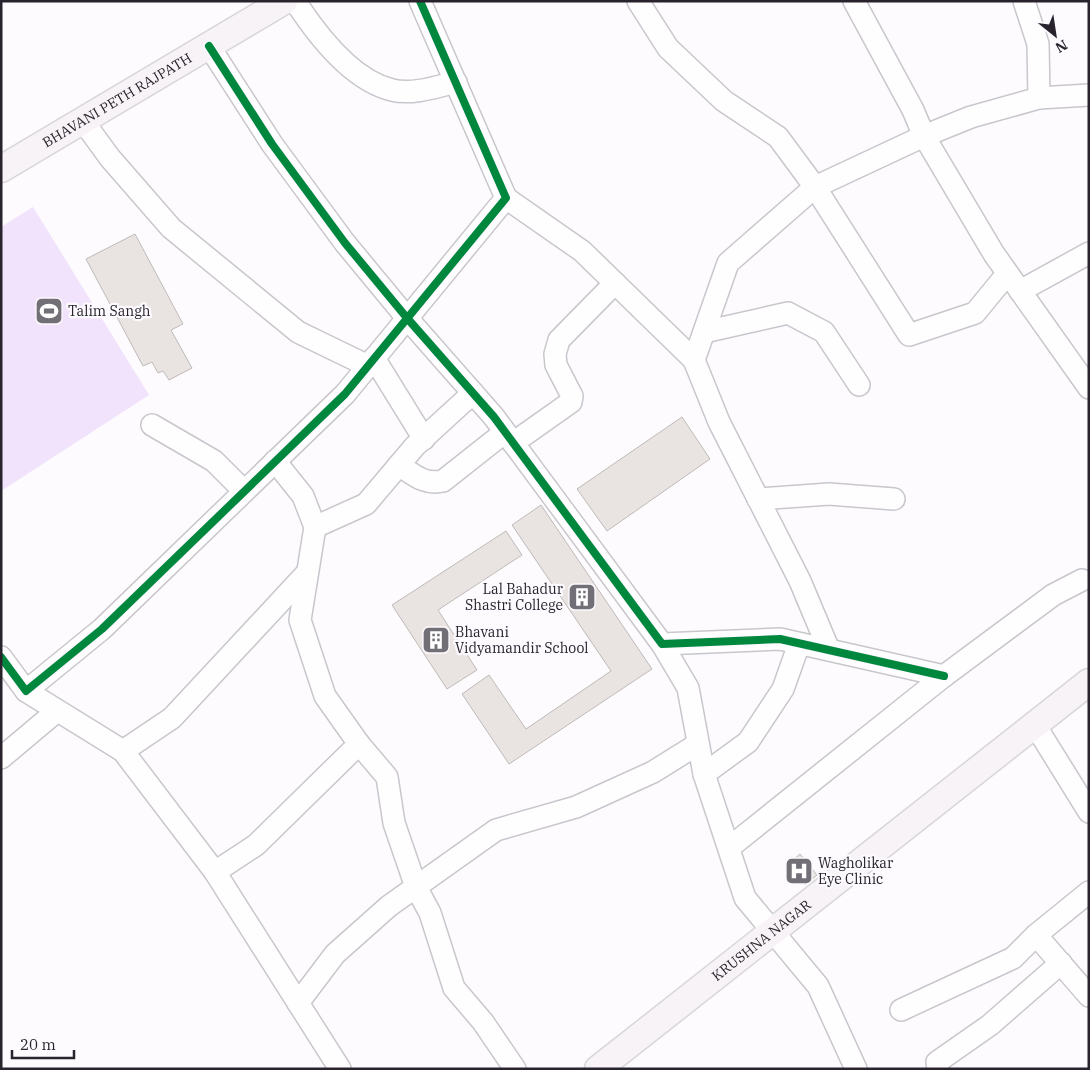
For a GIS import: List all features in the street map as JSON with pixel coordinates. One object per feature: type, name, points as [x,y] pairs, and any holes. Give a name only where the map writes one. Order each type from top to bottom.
[{"type":"main road","name":"BHAVANI PETH RAJPATH","points":[[3,164],[83,121],[284,1]]},
{"type":"main road","name":"KRUSHNA NAGAR","points":[[598,1069],[1089,682]]},
{"type":"street","points":[[295,1],[314,30],[336,54],[369,82],[393,90],[418,90],[456,82]]},
{"type":"street","points":[[420,1],[506,198],[582,250],[694,360],[719,422],[800,581],[829,650]]},
{"type":"street","points":[[638,1],[668,48],[724,101],[778,137],[815,187],[909,335],[975,313],[1007,274]]},
{"type":"street","points":[[854,1],[913,110],[924,136],[1007,274],[1089,388]]},
{"type":"street","points":[[1024,1],[1038,44],[1039,98]]},
{"type":"street","points":[[209,46],[272,144],[346,243],[407,318],[509,437],[662,644],[688,688],[704,774],[730,847],[745,898],[818,986],[856,1069]]},
{"type":"street","points":[[694,360],[728,263],[815,187],[924,136],[971,117],[1039,98],[1089,95]]},
{"type":"street","points":[[83,121],[110,158],[171,228],[298,332],[371,362],[424,439]]},
{"type":"street","points":[[26,691],[102,629],[344,394],[506,198]]},
{"type":"street","points":[[1020,291],[1089,253]]},
{"type":"street","points":[[399,465],[424,482],[443,481],[509,437],[571,402],[572,396],[556,365],[555,354],[559,340],[615,283]]},
{"type":"street","points":[[704,332],[788,313],[824,332],[859,385]]},
{"type":"street","points":[[315,527],[366,504],[424,439],[473,393]]},
{"type":"street","points":[[152,425],[214,461],[244,491]]},
{"type":"street","points":[[275,461],[303,496],[315,527],[300,620],[325,696],[359,744],[387,777],[394,823],[416,887],[430,913],[454,988],[483,1022],[514,1069]]},
{"type":"street","points":[[758,499],[829,494],[894,499]]},
{"type":"street","points":[[123,751],[172,718],[306,575]]},
{"type":"street","points":[[730,847],[944,676],[1053,595],[1082,580]]},
{"type":"street","points":[[662,644],[780,639],[944,676]]},
{"type":"street","points":[[704,774],[748,742],[783,689],[799,644]]},
{"type":"street","points":[[1,657],[26,691],[123,751],[215,872],[340,1069]]},
{"type":"street","points":[[1,758],[57,710]]},
{"type":"street","points":[[1035,725],[1089,812]]},
{"type":"street","points":[[215,872],[256,845],[359,744]]},
{"type":"street","points":[[298,1003],[335,954],[389,906],[496,830],[576,806],[653,772],[698,744]]},
{"type":"street","points":[[901,1010],[1013,958],[1036,935],[1089,892]]},
{"type":"street","points":[[1036,935],[1089,996]]},
{"type":"street","points":[[938,1069],[937,1062],[990,1025],[1061,963]]},
{"type":"shaded area","name":"Talim Sangh","points":[[33,207],[149,395],[1,491],[1,227]]},
{"type":"building","name":"Talim Sangh","points":[[135,234],[183,324],[171,330],[192,368],[169,380],[163,371],[158,373],[152,362],[143,366],[86,259]]},
{"type":"building","points":[[682,417],[710,459],[607,531],[577,489]]},
{"type":"building","name":"Lal Bahadur Shastri College","points":[[541,505],[652,669],[509,764],[462,694],[489,675],[526,729],[611,671],[512,525]]},
{"type":"building","name":"Bhavani Vidyamandir School","points":[[506,531],[522,555],[438,610],[477,670],[447,689],[392,605]]},
{"type":"building","points":[[800,854],[817,875],[805,885],[788,864]]},
{"type":"cycle path","points":[[1,657],[26,691],[102,629],[345,394],[506,198],[420,1]]},
{"type":"cycle path","points":[[209,46],[272,144],[345,243],[407,318],[494,417],[662,644],[780,639],[944,676]]},
{"type":"place","name":"Talim Sangh","points":[[49,311]]},
{"type":"place","name":"Lal Bahadur Shastri College","points":[[582,597]]},
{"type":"place","name":"Bhavani Vidyamandir School","points":[[436,640]]},
{"type":"place","name":"Wagholikar Eye Clinic","points":[[799,871]]}]
